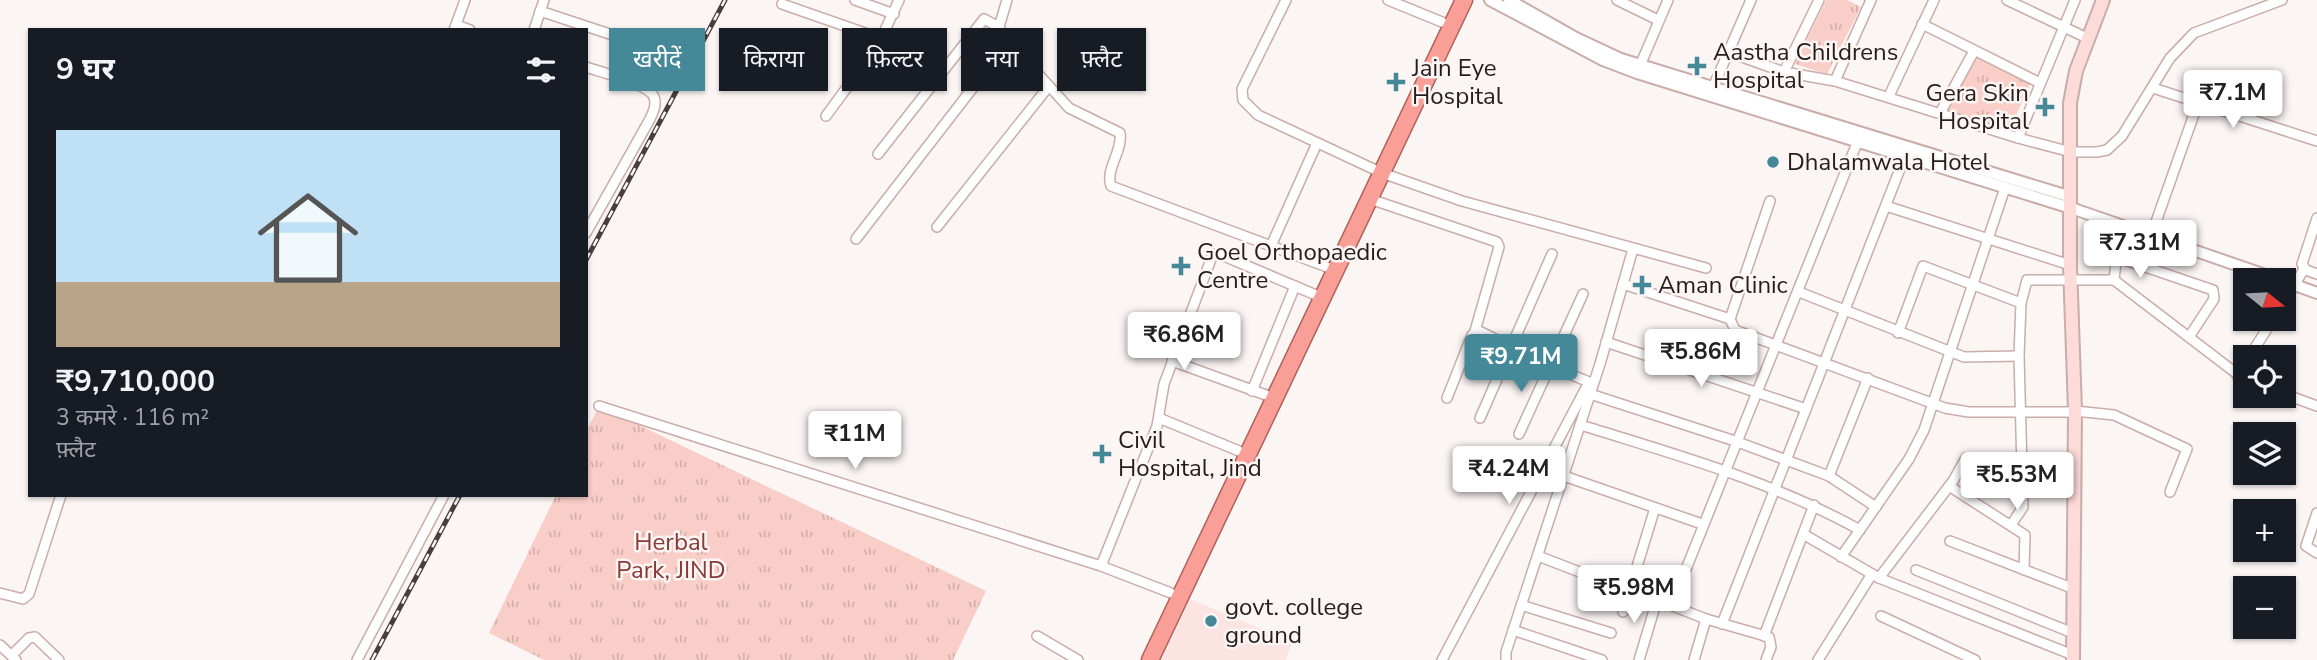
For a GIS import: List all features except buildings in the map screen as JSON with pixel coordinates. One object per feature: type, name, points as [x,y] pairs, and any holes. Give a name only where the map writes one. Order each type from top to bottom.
[{"type":"highway","points":[[1150,660],[1319,296],[1370,199],[1377,171],[1452,0]]},
{"type":"highway","points":[[1139,660],[1239,451],[1259,393],[1319,296],[1327,267],[1464,0]]},
{"type":"main road","points":[[2070,657],[2070,103],[2087,38],[2103,0]]},
{"type":"main road","points":[[2070,657],[2069,459],[2072,411]]},
{"type":"street","points":[[455,27],[464,0]]},
{"type":"street","points":[[535,28],[544,0]]},
{"type":"street","points":[[855,0],[894,14]]},
{"type":"street","points":[[887,28],[899,0]]},
{"type":"street","points":[[878,154],[984,19],[999,27],[1007,0]]},
{"type":"street","points":[[1286,0],[1245,78],[1243,100],[1258,115],[1377,171],[1462,201],[1706,268]]},
{"type":"street","points":[[1388,0],[1411,4],[1442,22]]},
{"type":"street","points":[[1490,0],[1578,47],[1638,69],[2071,203],[2120,225],[2244,268]]},
{"type":"street","points":[[1509,0],[1638,69]]},
{"type":"street","points":[[1617,0],[1658,20]]},
{"type":"street","points":[[1638,69],[1668,0]]},
{"type":"street","points":[[1711,93],[1751,0]]},
{"type":"street","points":[[1784,72],[1819,0]]},
{"type":"street","points":[[1889,96],[1934,0]]},
{"type":"street","points":[[2007,0],[2087,38]]},
{"type":"street","points":[[2018,138],[2038,82],[2075,0]]},
{"type":"street","points":[[1728,52],[1784,72],[1835,81],[1889,96],[2018,138],[2071,152],[2097,152],[2115,144],[2170,58],[2194,33],[2282,0]]},
{"type":"street","points":[[1835,81],[1868,1]]},
{"type":"street","points":[[782,4],[851,28]]},
{"type":"street","points":[[540,11],[609,34]]},
{"type":"street","points":[[1922,24],[2038,82]]},
{"type":"street","points":[[1940,113],[1973,51]]},
{"type":"street","points":[[588,68],[639,86],[653,94],[655,100],[650,119],[588,229]]},
{"type":"street","points":[[1043,79],[1074,111],[1120,133],[1121,141],[1109,180],[1114,188],[1327,267]]},
{"type":"street","points":[[937,226],[1049,86]]},
{"type":"street","points":[[2153,88],[2317,141]]},
{"type":"street","points":[[826,116],[844,91]]},
{"type":"street","points":[[856,239],[970,91]]},
{"type":"street","points":[[2151,236],[2198,103]]},
{"type":"street","points":[[1860,137],[1906,156],[2005,188],[2071,203]]},
{"type":"street","points":[[1672,604],[1735,441],[1799,292],[1860,137]]},
{"type":"street","points":[[1271,246],[1317,143]]},
{"type":"street","points":[[1722,624],[1906,156]]},
{"type":"street","points":[[1841,557],[1918,444],[1934,405],[2005,188]]},
{"type":"street","points":[[1370,199],[1497,242],[1499,247],[1475,331],[1447,398]]},
{"type":"street","points":[[1730,320],[1770,201]]},
{"type":"street","points":[[1886,206],[2070,271],[2114,280],[2233,372]]},
{"type":"street","points":[[2317,218],[2303,259],[2304,269],[2296,285],[2317,293]]},
{"type":"street","points":[[2114,280],[2120,225]]},
{"type":"street","points":[[1506,660],[1513,630],[1600,364],[1633,249]]},
{"type":"street","points":[[1101,566],[1159,418],[1162,391],[1213,254],[1224,256],[1319,296]]},
{"type":"street","points":[[1480,418],[1552,254]]},
{"type":"street","points":[[2116,257],[2213,290],[2214,299],[2189,337]]},
{"type":"street","points":[[1898,332],[1920,267],[2021,303]]},
{"type":"street","points":[[2304,269],[2317,274]]},
{"type":"street","points":[[2011,525],[2023,507],[2023,412],[2019,356],[2021,303],[2027,279],[2070,271]]},
{"type":"street","points":[[1623,284],[1730,320],[1735,330],[1934,405],[1969,412],[2072,411],[2114,415],[2187,449],[2170,492]]},
{"type":"street","points":[[1172,361],[1259,393],[1295,286]]},
{"type":"street","points":[[1799,292],[1846,313],[1974,359],[2019,356]]},
{"type":"street","points":[[1519,435],[1583,295]]},
{"type":"street","points":[[1475,331],[1589,382]]},
{"type":"street","points":[[1606,342],[1806,410]]},
{"type":"street","points":[[1442,660],[1600,364]]},
{"type":"street","points":[[1829,476],[1868,378]]},
{"type":"street","points":[[1590,394],[1735,441],[1829,476],[1876,507]]},
{"type":"street","points":[[2296,398],[2317,405]]},
{"type":"street","points":[[599,406],[1101,566],[1171,593]]},
{"type":"street","points":[[1159,418],[1239,451]]},
{"type":"street","points":[[1581,425],[1774,488],[1814,505],[1860,530]]},
{"type":"street","points":[[1818,660],[1876,576],[1949,486],[1966,457],[2069,459]]},
{"type":"street","points":[[1564,476],[1702,524]]},
{"type":"street","points":[[1949,486],[2011,525],[2027,539],[2024,570]]},
{"type":"street","points":[[0,593],[23,599],[29,594],[60,497]]},
{"type":"street","points":[[357,660],[443,497]]},
{"type":"street","points":[[1764,636],[1814,505]]},
{"type":"street","points":[[1623,612],[1656,508]]},
{"type":"street","points":[[2317,513],[2306,546],[2317,553]]},
{"type":"street","points":[[1803,534],[1876,576],[2070,657]]},
{"type":"street","points":[[1950,541],[2069,587]]},
{"type":"street","points":[[1538,556],[1604,581]]},
{"type":"street","points":[[1916,570],[2068,631]]},
{"type":"street","points":[[1629,589],[1706,619],[1764,636],[1772,641],[1766,660]]},
{"type":"street","points":[[1639,660],[1657,600]]},
{"type":"street","points":[[1521,605],[1611,633]]},
{"type":"street","points":[[1881,616],[1975,660]]},
{"type":"street","points":[[1694,660],[1706,619]]},
{"type":"street","points":[[1513,630],[1602,660]]},
{"type":"street","points":[[1037,636],[1078,660]]},
{"type":"street","points":[[0,645],[14,657],[29,638],[36,637],[60,660]]},
{"type":"shaded area","name":"govt. college ground","points":[[1190,599],[1292,642],[1286,660],[1161,660]]},
{"type":"green space","points":[[1826,0],[1847,0],[1861,7],[1827,74],[1795,64]]},
{"type":"green space","points":[[1974,56],[2031,82],[2009,131],[1948,112]]},
{"type":"green space","name":"Herbal Park, JIND","points":[[599,406],[986,591],[953,660],[544,660],[489,633],[555,497],[588,497],[588,428]]},
{"type":"railway","points":[[588,256],[725,0]]},
{"type":"railway","points":[[372,660],[459,497]]},
{"type":"place","name":"Aastha Childrens Hospital","points":[[1697,66]]},
{"type":"place","name":"Jain Eye Hospital","points":[[1396,82]]},
{"type":"place","name":"Gera Skin Hospital","points":[[2045,107]]},
{"type":"place","name":"Dhalamwala Hotel","points":[[1773,162]]},
{"type":"place","name":"Goel Orthopaedic Centre","points":[[1181,266]]},
{"type":"place","name":"Aman Clinic","points":[[1642,285]]},
{"type":"place","name":"Civil Hospital, Jind","points":[[1102,454]]},
{"type":"place","name":"govt. college ground","points":[[1211,621]]}]
